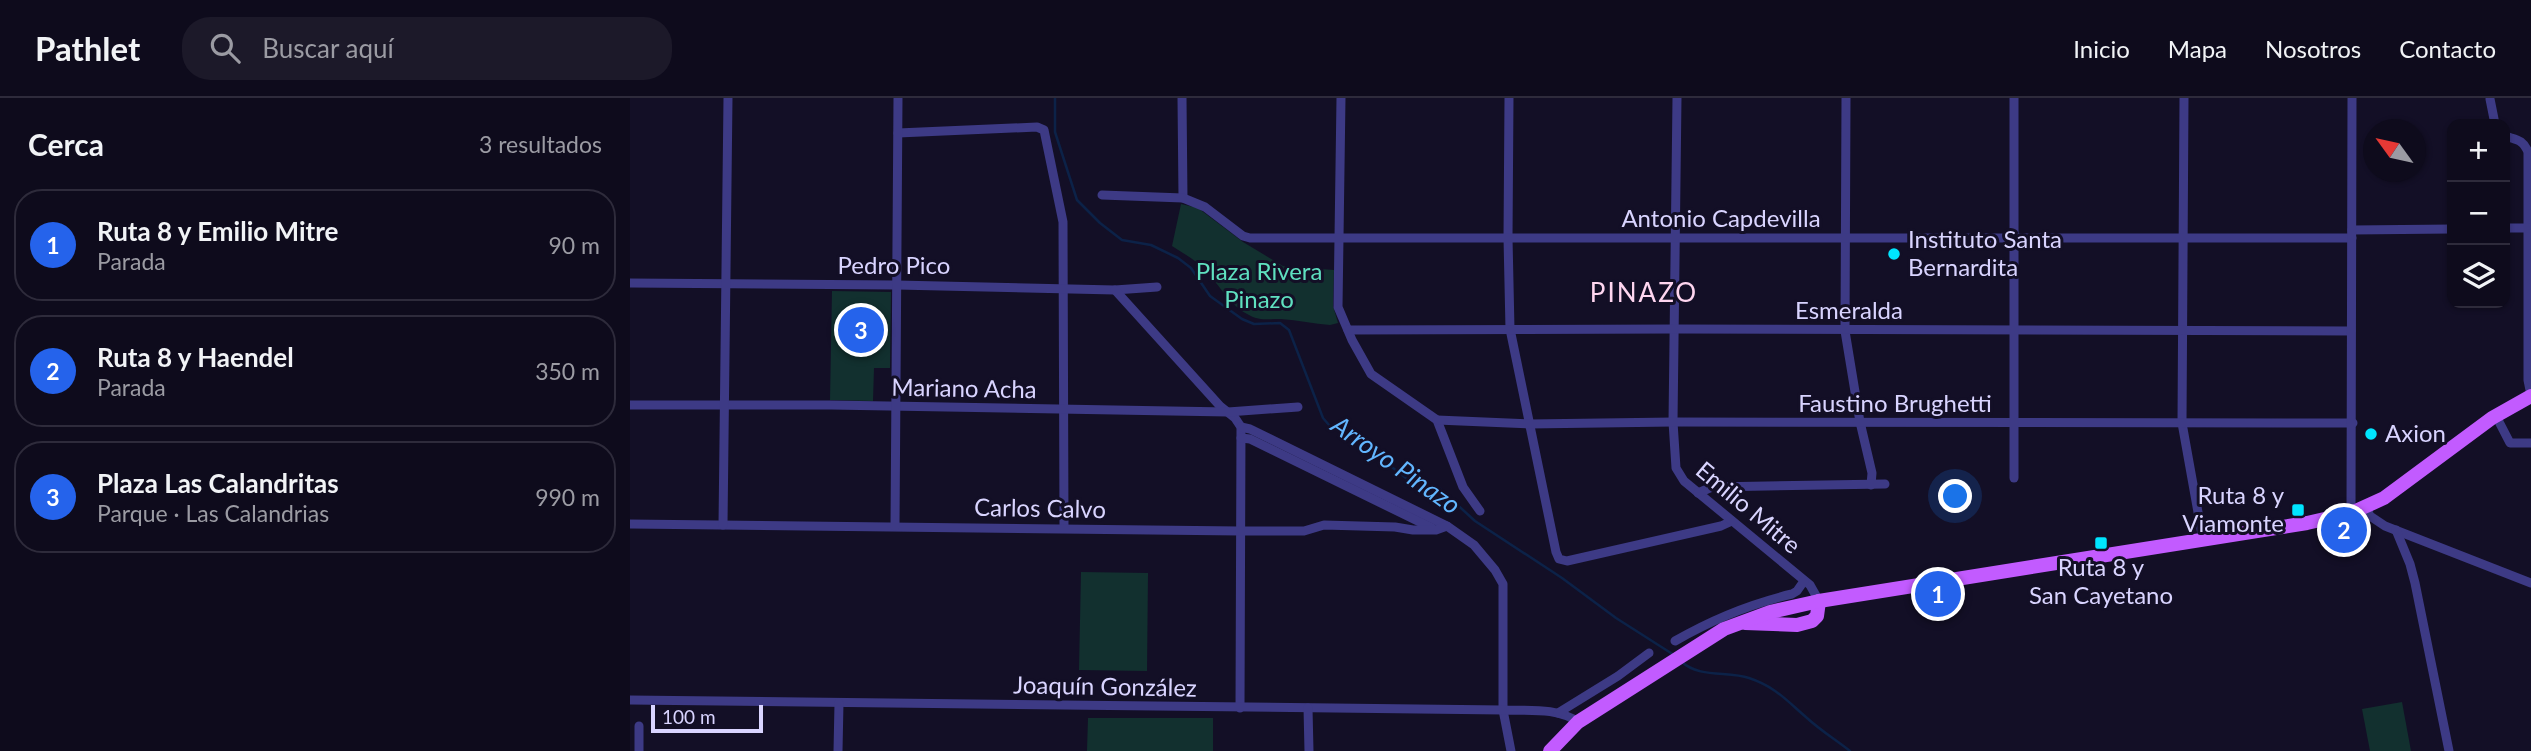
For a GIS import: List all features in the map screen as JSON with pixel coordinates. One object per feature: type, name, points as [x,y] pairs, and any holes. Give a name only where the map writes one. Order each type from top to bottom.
[{"type":"main road","points":[[1550,751],[1578,722],[1736,623],[1806,623],[1817,616],[1819,601],[2307,523],[2351,513],[2398,489],[2496,416],[2531,396]]},
{"type":"street","points":[[723,525],[728,98]]},
{"type":"street","points":[[895,526],[898,98]]},
{"type":"street","points":[[1182,98],[1182,198]]},
{"type":"street","points":[[1341,98],[1338,307],[1371,374],[1437,420],[1463,487],[1480,511]]},
{"type":"street","points":[[1509,98],[1507,238],[1510,329],[1559,559],[1567,561],[1648,544],[1732,521]]},
{"type":"street","name":"Emilio Mitre","points":[[1677,98],[1673,422],[1676,468],[1684,481],[1804,580],[1815,591],[1819,601]]},
{"type":"street","points":[[1846,98],[1845,331],[1860,422],[1872,472],[1871,485]]},
{"type":"street","points":[[2014,98],[2014,478]]},
{"type":"street","points":[[2184,98],[2182,423],[2203,540]]},
{"type":"street","points":[[2351,513],[2352,98]]},
{"type":"street","points":[[2490,99],[2494,119]]},
{"type":"street","points":[[898,133],[1044,130],[1062,206],[1064,528]]},
{"type":"street","points":[[2510,138],[2525,144],[2528,152],[2528,380],[2531,396]]},
{"type":"street","name":"Antonio Capdevilla","points":[[1102,195],[1182,198],[1205,207],[1243,236],[1339,239],[2182,239],[2447,229]]},
{"type":"street","points":[[2510,228],[2529,228]]},
{"type":"street","name":"Pedro Pico","points":[[630,283],[1115,290],[1157,287]]},
{"type":"street","points":[[1115,290],[1241,427],[1447,526],[1474,545],[1503,584],[1503,710],[1511,751]]},
{"type":"street","name":"Esmeralda","points":[[1348,330],[1675,328],[1845,331],[2351,331]]},
{"type":"street","name":"Mariano Acha","points":[[630,405],[1228,412],[1298,407]]},
{"type":"street","points":[[2496,416],[2510,443],[2531,443]]},
{"type":"street","name":"Faustino Brughetti","points":[[1437,420],[1529,424],[2353,423]]},
{"type":"street","points":[[1240,708],[1241,427]]},
{"type":"street","points":[[1241,438],[1250,439],[1436,530]]},
{"type":"street","points":[[1698,493],[1712,487],[1885,484]]},
{"type":"street","points":[[2366,507],[2375,520],[2396,530],[2531,583]]},
{"type":"street","name":"Carlos Calvo","points":[[630,524],[1240,531],[1304,531],[1324,525],[1436,530],[1447,526]]},
{"type":"street","points":[[2396,530],[2415,583],[2449,751]]},
{"type":"street","points":[[1675,641],[1733,611],[1792,594],[1804,580]]},
{"type":"street","points":[[1558,713],[1618,677],[1649,653]]},
{"type":"street","name":"Joaquín González","points":[[630,700],[1503,710],[1558,713],[1578,722]]},
{"type":"street","points":[[838,751],[839,703]]},
{"type":"street","points":[[1308,708],[1309,751]]},
{"type":"street","points":[[639,726],[639,751]]},
{"type":"green space","name":"Plaza Rivera Pinazo","points":[[1181,204],[1198,208],[1243,242],[1283,266],[1334,270],[1333,306],[1338,323],[1330,325],[1261,319],[1242,311],[1203,268],[1172,246]]},
{"type":"green space","points":[[832,291],[891,292],[890,368],[874,368],[873,401],[830,400]]},
{"type":"green space","points":[[1081,572],[1148,573],[1147,671],[1079,670]]},
{"type":"green space","points":[[2402,702],[2411,751],[2370,751],[2362,709]]},
{"type":"green space","points":[[1088,718],[1213,718],[1213,751],[1087,751]]},
{"type":"waterway","name":"Arroyo Pinazo","points":[[1055,98],[1055,132],[1077,200],[1100,223],[1122,240],[1151,245],[1178,258],[1191,268],[1210,296],[1242,319],[1254,324],[1280,323],[1289,330],[1323,418],[1329,425],[1375,454],[1411,482],[1439,488],[1475,521],[1674,655]]},
{"type":"waterway","name":"Arroyo Pinazo","points":[[1682,662],[1697,670],[1741,676],[1767,686],[1850,751]]},
{"type":"place","name":"Instituto Santa Bernardita","points":[[1894,254]]},
{"type":"place","name":"Plaza Las Calandritas","points":[[861,330]]},
{"type":"place","name":"Axion","points":[[2371,434]]},
{"type":"place","name":"Ruta 8 y Viamonte","points":[[2298,510]]},
{"type":"place","name":"Ruta 8 y Haendel","points":[[2344,530]]},
{"type":"place","name":"Ruta 8 y San Cayetano","points":[[2101,543]]},
{"type":"place","name":"Ruta 8 y Emilio Mitre","points":[[1938,594]]},
{"type":"district","name":"PINAZO","points":[[1644,293]]}]
